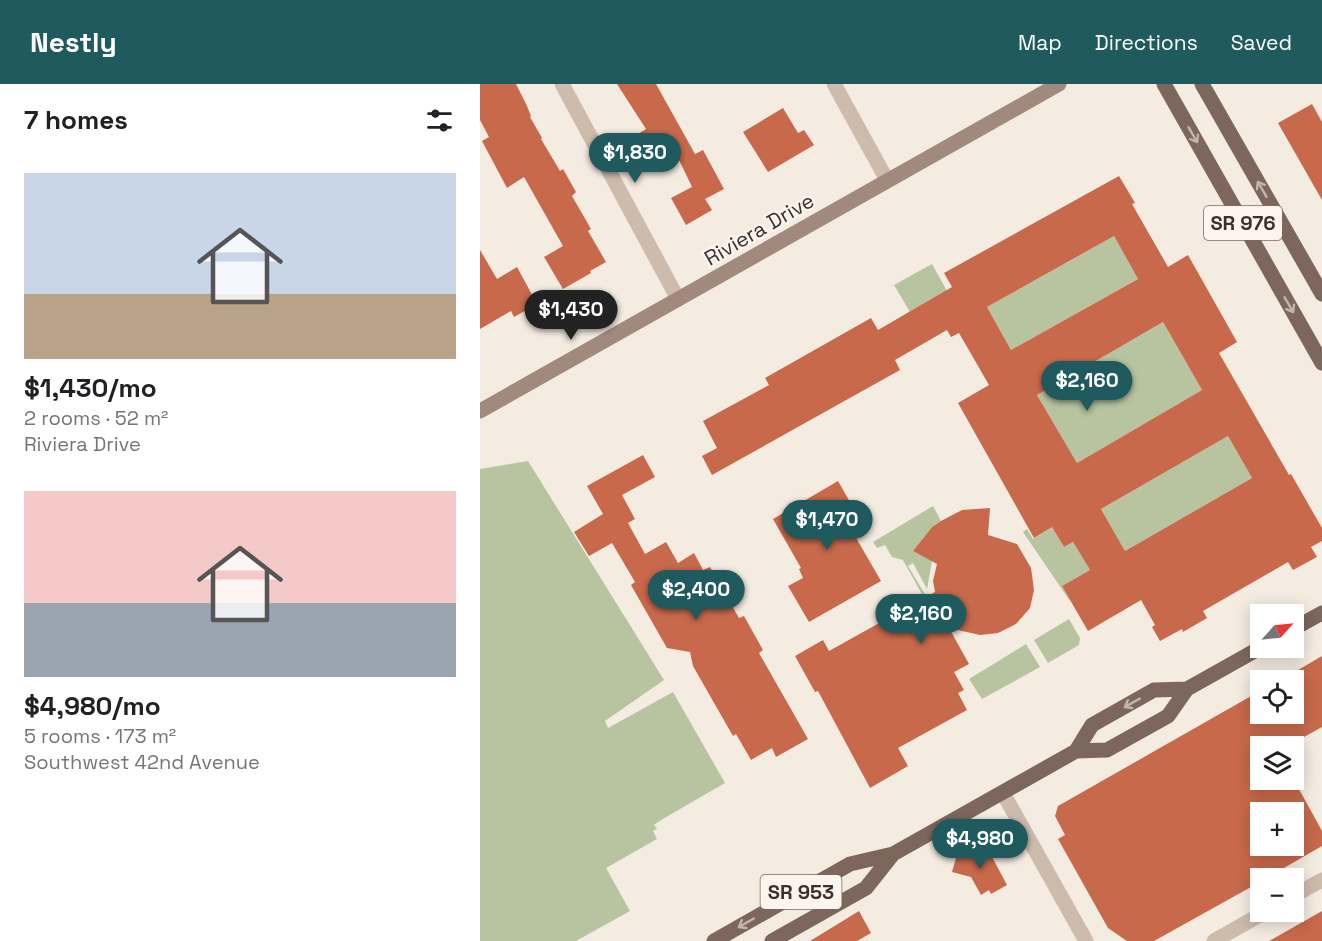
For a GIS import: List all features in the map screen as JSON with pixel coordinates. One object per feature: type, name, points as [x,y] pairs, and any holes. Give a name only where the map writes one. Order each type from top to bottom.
[{"type":"main road","name":"SR 976","points":[[1164,84],[1322,363]]},
{"type":"main road","name":"SR 976","points":[[1202,84],[1322,294]]},
{"type":"main road","points":[[1304,623],[1322,613]]},
{"type":"main road","name":"SR 953","points":[[714,941],[850,864],[893,854],[1076,751],[1107,750],[1168,716],[1187,689],[1250,654]]},
{"type":"main road","name":"SR 953","points":[[1076,751],[1092,725],[1154,690],[1187,689]]},
{"type":"main road","name":"SR 953","points":[[772,941],[866,888],[893,854]]},
{"type":"street","points":[[562,84],[678,299]]},
{"type":"street","points":[[834,84],[887,180]]},
{"type":"street","name":"Riviera Drive","points":[[480,411],[1059,84]]},
{"type":"street","points":[[1003,793],[1086,941]]},
{"type":"street","points":[[1304,890],[1322,880]]},
{"type":"street","points":[[1214,941],[1250,921]]},
{"type":"green space","points":[[1114,236],[1138,279],[1011,350],[987,307]]},
{"type":"green space","points":[[932,264],[947,291],[910,312],[894,285]]},
{"type":"green space","points":[[1163,322],[1202,390],[1077,463],[1037,395]]},
{"type":"green space","points":[[1228,436],[1252,478],[1125,551],[1101,509]]},
{"type":"green space","points":[[528,461],[664,680],[605,721],[608,728],[673,692],[725,783],[654,825],[657,829],[653,831],[657,839],[606,868],[630,911],[576,941],[480,941],[480,469]]},
{"type":"green space","points":[[933,506],[941,521],[932,527],[913,551],[932,561],[927,589],[913,563],[908,566],[926,596],[924,598],[903,560],[892,557],[885,545],[877,548],[873,542]]},
{"type":"green space","points":[[1052,527],[1064,547],[1073,542],[1090,570],[1062,586],[1072,604],[1023,532],[1027,529],[1033,539]]},
{"type":"green space","points":[[1069,619],[1080,638],[1079,645],[1048,663],[1034,640]]},
{"type":"green space","points":[[1026,644],[1040,667],[982,699],[969,679]]},
{"type":"building","points":[[480,84],[516,84],[541,139],[560,171],[563,169],[576,192],[572,196],[591,229],[588,231],[606,262],[563,289],[544,257],[563,246],[524,177],[507,188],[482,141],[489,137],[480,120]]},
{"type":"building","points":[[617,84],[656,84],[695,154],[703,150],[724,189],[705,199],[712,210],[686,225],[671,198],[692,187],[669,139],[648,151],[638,134],[646,129]]},
{"type":"building","points":[[1312,104],[1322,122],[1322,200],[1278,123]]},
{"type":"building","points":[[783,108],[798,133],[804,130],[814,145],[768,172],[743,132]]},
{"type":"building","points":[[1119,176],[1135,203],[1132,204],[1168,267],[1188,255],[1237,342],[1219,353],[1322,528],[1322,541],[1311,547],[1317,557],[1293,570],[1288,562],[1203,611],[1207,618],[1183,632],[1182,629],[1160,641],[1152,627],[1155,625],[1141,600],[1088,631],[1062,586],[1090,570],[1073,542],[1064,547],[1052,527],[1034,538],[958,403],[989,385],[959,333],[951,337],[947,330],[895,360],[900,370],[712,475],[702,456],[717,448],[703,421],[769,385],[765,378],[871,318],[878,330],[952,287],[944,273]],"holes":[[[1114,236],[1138,279],[1011,350],[987,307]],[[1163,322],[1202,390],[1077,463],[1037,395]],[[1228,436],[1252,478],[1125,551],[1101,509]]]},
{"type":"building","points":[[480,250],[497,279],[517,267],[537,304],[514,317],[511,311],[480,329]]},
{"type":"building","points":[[643,455],[655,477],[622,495],[635,519],[628,523],[645,554],[666,542],[678,563],[694,553],[703,570],[710,567],[739,618],[744,616],[763,650],[759,653],[808,739],[776,757],[772,748],[751,760],[736,734],[733,736],[693,666],[690,652],[667,648],[631,585],[635,582],[612,543],[589,556],[574,532],[603,514],[587,486]]},
{"type":"building","points":[[838,481],[866,530],[855,536],[881,581],[809,622],[788,586],[803,578],[799,569],[801,568],[773,519]]},
{"type":"building","points":[[990,508],[988,535],[1017,544],[1031,568],[1034,590],[1030,608],[1016,624],[998,633],[980,635],[949,628],[969,664],[954,672],[964,690],[958,693],[967,710],[898,748],[908,766],[870,788],[818,691],[815,692],[795,656],[823,640],[829,651],[935,592],[933,581],[937,564],[913,551],[932,527],[941,521],[962,510]]},
{"type":"building","points":[[1322,656],[1322,727],[1304,737],[1250,736],[1250,790],[1299,790],[1322,831],[1322,846],[1284,868],[1250,868],[1250,888],[1154,941],[1127,941],[1108,928],[1058,839],[1065,835],[1055,816],[1058,806],[1250,697],[1250,724],[1304,724],[1304,670],[1298,670]]},
{"type":"building","points":[[964,848],[991,855],[1007,885],[991,894],[989,890],[981,895],[971,877],[952,872],[958,851]]},
{"type":"building","points":[[859,911],[871,933],[857,941],[810,941]]},
{"type":"building","points":[[1322,911],[1322,941],[1269,941],[1304,922]]}]
